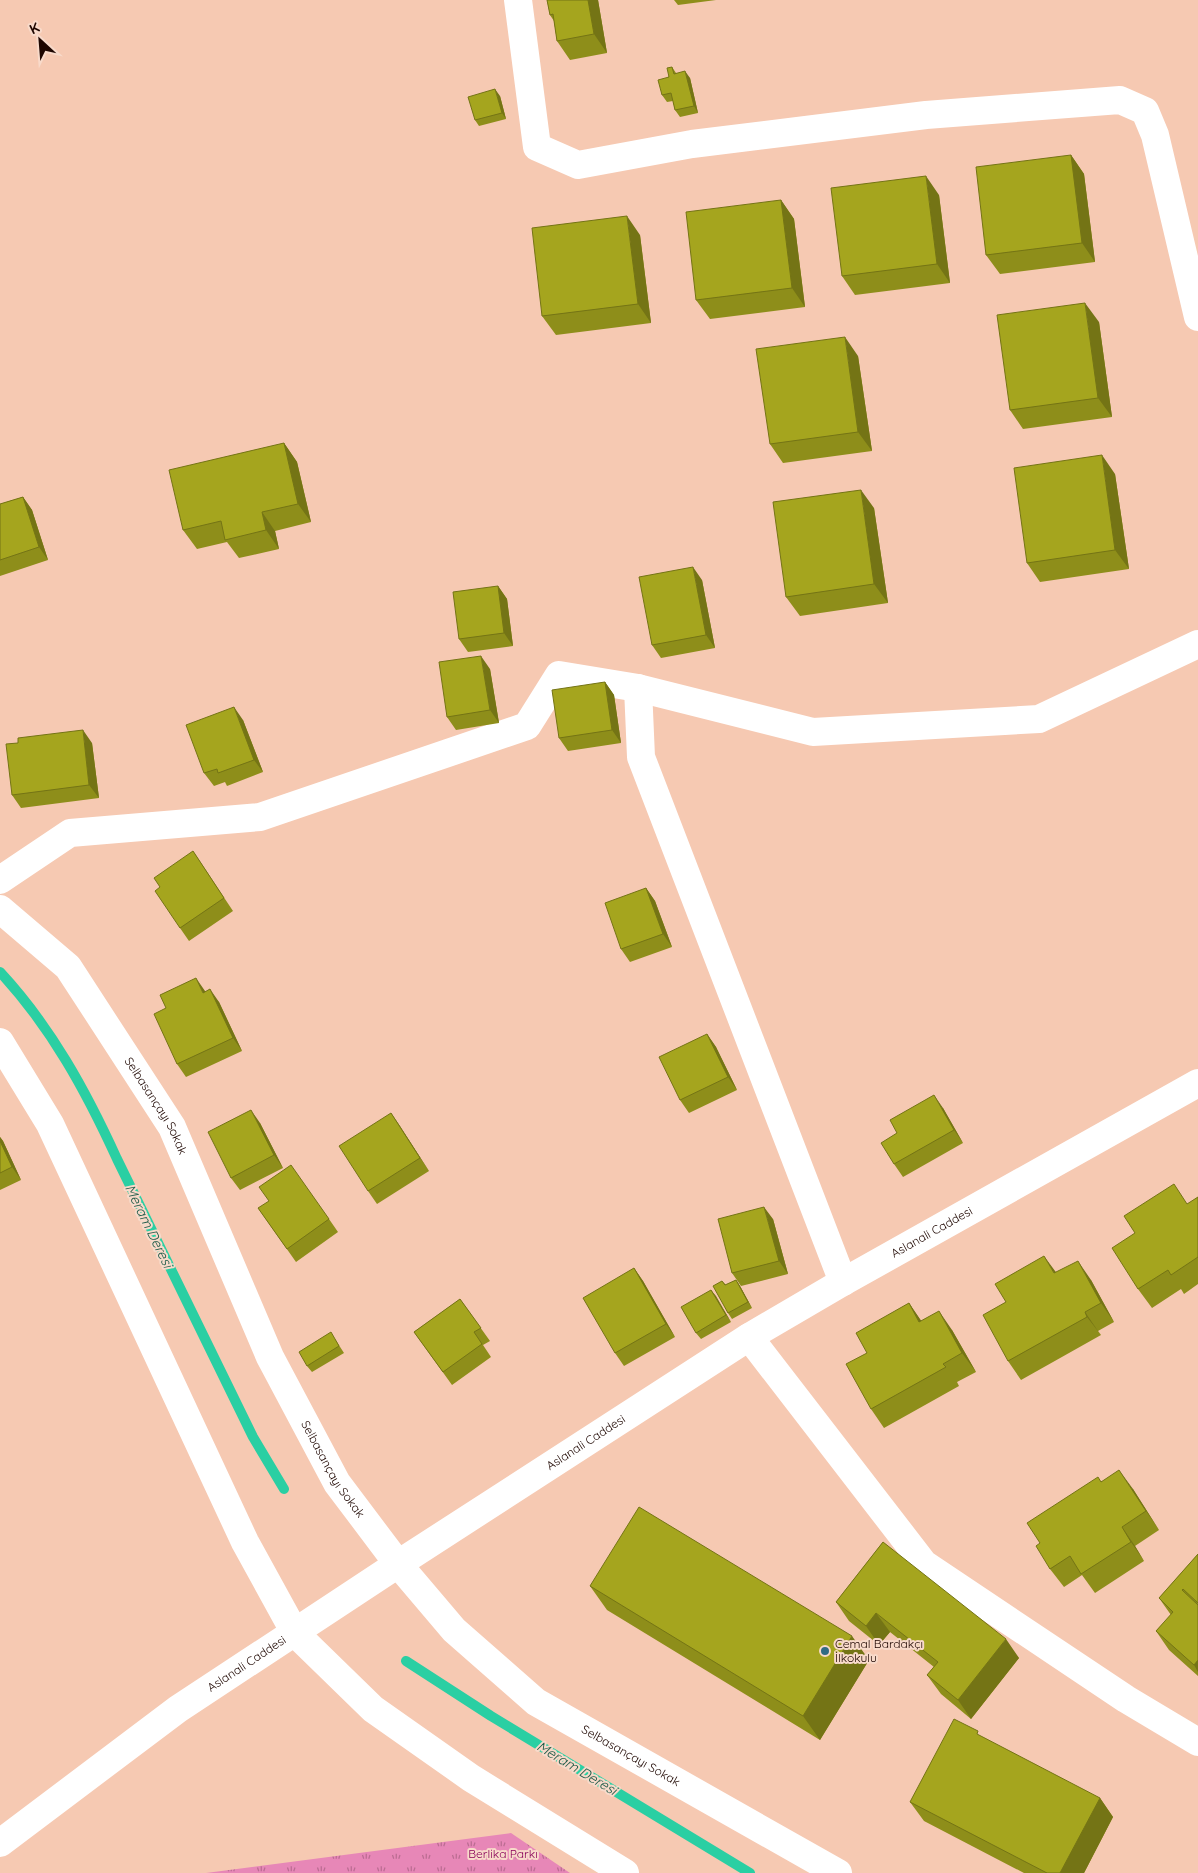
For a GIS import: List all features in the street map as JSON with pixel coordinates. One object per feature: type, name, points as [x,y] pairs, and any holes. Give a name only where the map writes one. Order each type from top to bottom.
[{"type":"street","points":[[518,0],[537,147],[578,165],[692,144],[926,115],[1120,100],[1145,111],[1155,134],[1198,317]]},
{"type":"street","points":[[0,880],[70,833],[260,816],[527,726],[559,675],[638,688],[812,732],[1040,719],[1198,644]]},
{"type":"street","points":[[638,688],[641,757],[843,1282]]},
{"type":"street","name":"Selbasançayı Sokak","points":[[0,909],[68,967],[172,1127],[270,1357],[337,1483],[398,1564],[454,1630],[536,1702],[838,1873]]},
{"type":"street","points":[[0,1042],[50,1124],[245,1542],[295,1633],[372,1710],[471,1778],[625,1873]]},
{"type":"street","name":"Aslanali Caddesi","points":[[0,1843],[178,1709],[749,1337],[1198,1082]]},
{"type":"street","points":[[749,1337],[924,1564],[1126,1699],[1198,1742]]},
{"type":"green space","name":"Berlika Parkı","points":[[511,1833],[570,1873],[206,1873]]},
{"type":"building","points":[[547,0],[588,0],[594,34],[557,41],[553,14],[550,15]]},
{"type":"building","points":[[672,67],[674,74],[685,71],[694,106],[675,110],[671,93],[662,95],[658,80],[669,77],[667,68]]},
{"type":"building","points":[[495,89],[502,113],[475,120],[468,97]]},
{"type":"building","points":[[1071,155],[1082,243],[986,255],[976,167]]},
{"type":"building","points":[[926,176],[937,264],[842,276],[831,188]]},
{"type":"building","points":[[781,200],[792,288],[696,300],[686,212]]},
{"type":"building","points":[[627,216],[638,304],[542,316],[532,228]]},
{"type":"building","points":[[1085,303],[1098,398],[1010,410],[997,315]]},
{"type":"building","points":[[845,337],[858,432],[770,444],[756,349]]},
{"type":"building","points":[[284,443],[298,504],[262,512],[266,530],[225,540],[221,521],[183,530],[169,470]]},
{"type":"building","points":[[1102,455],[1115,550],[1027,563],[1014,468]]},
{"type":"building","points":[[861,490],[874,584],[786,597],[773,502]]},
{"type":"building","points":[[23,497],[39,547],[0,560],[0,504]]},
{"type":"building","points":[[693,567],[706,635],[652,645],[639,577]]},
{"type":"building","points":[[498,586],[504,633],[459,639],[453,592]]},
{"type":"building","points":[[481,656],[490,710],[447,717],[439,662]]},
{"type":"building","points":[[605,682],[612,730],[559,738],[552,690]]},
{"type":"building","points":[[234,707],[254,760],[218,773],[217,769],[204,773],[186,725]]},
{"type":"building","points":[[83,730],[89,785],[12,795],[6,744],[18,743],[18,738]]},
{"type":"building","points":[[193,851],[224,898],[180,928],[155,891],[160,887],[154,878]]},
{"type":"building","points":[[646,888],[663,934],[621,949],[605,903]]},
{"type":"building","points":[[196,978],[203,993],[210,989],[233,1038],[177,1064],[154,1014],[166,1008],[160,995]]},
{"type":"building","points":[[707,1034],[728,1077],[680,1100],[659,1057]]},
{"type":"building","points":[[934,1095],[954,1130],[894,1164],[881,1143],[897,1133],[890,1120]]},
{"type":"building","points":[[251,1110],[274,1155],[231,1178],[208,1132]]},
{"type":"building","points":[[391,1113],[420,1158],[368,1191],[339,1146]]},
{"type":"building","points":[[0,1141],[12,1167],[0,1173]]},
{"type":"building","points":[[291,1165],[329,1219],[287,1249],[258,1208],[269,1201],[259,1187]]},
{"type":"building","points":[[1174,1184],[1187,1204],[1198,1197],[1198,1257],[1171,1275],[1168,1270],[1138,1289],[1112,1248],[1135,1233],[1124,1216]]},
{"type":"building","points":[[764,1207],[779,1261],[732,1273],[718,1219]]},
{"type":"building","points":[[1044,1256],[1054,1273],[1078,1261],[1101,1303],[1085,1312],[1087,1317],[1008,1361],[983,1315],[1006,1302],[995,1284]]},
{"type":"building","points":[[634,1268],[666,1324],[615,1353],[583,1298]]},
{"type":"building","points":[[736,1280],[748,1302],[728,1313],[713,1286],[722,1281],[725,1285]]},
{"type":"building","points":[[711,1290],[726,1315],[696,1333],[681,1307]]},
{"type":"building","points":[[460,1299],[481,1328],[474,1332],[482,1344],[443,1372],[414,1332]]},
{"type":"building","points":[[909,1303],[919,1322],[939,1311],[962,1353],[943,1364],[946,1367],[871,1409],[846,1364],[867,1353],[856,1333]]},
{"type":"building","points":[[331,1332],[339,1346],[307,1366],[299,1352]]},
{"type":"building","points":[[1119,1470],[1146,1511],[1122,1527],[1131,1542],[1081,1574],[1070,1556],[1050,1569],[1036,1546],[1040,1543],[1027,1523],[1098,1477],[1101,1482]]},
{"type":"building","points":[[639,1507],[852,1636],[803,1716],[590,1586]]},
{"type":"building","points":[[883,1542],[1006,1639],[958,1700],[927,1675],[938,1662],[876,1613],[866,1626],[836,1602]]},
{"type":"building","points":[[1198,1554],[1198,1603],[1182,1590],[1198,1605],[1198,1660],[1194,1665],[1156,1631],[1173,1612],[1159,1598]]},
{"type":"building","points":[[954,1719],[978,1731],[977,1734],[1100,1798],[1060,1873],[1047,1873],[910,1802]]},
{"type":"waterway","name":"Meram Deresi","points":[[0,972],[51,1037],[80,1084],[253,1437],[284,1489]]},
{"type":"waterway","name":"Meram Deresi","points":[[406,1661],[491,1716],[750,1873]]},
{"type":"place","name":"Cemal Bardakçı İlkokulu","points":[[825,1651]]}]
